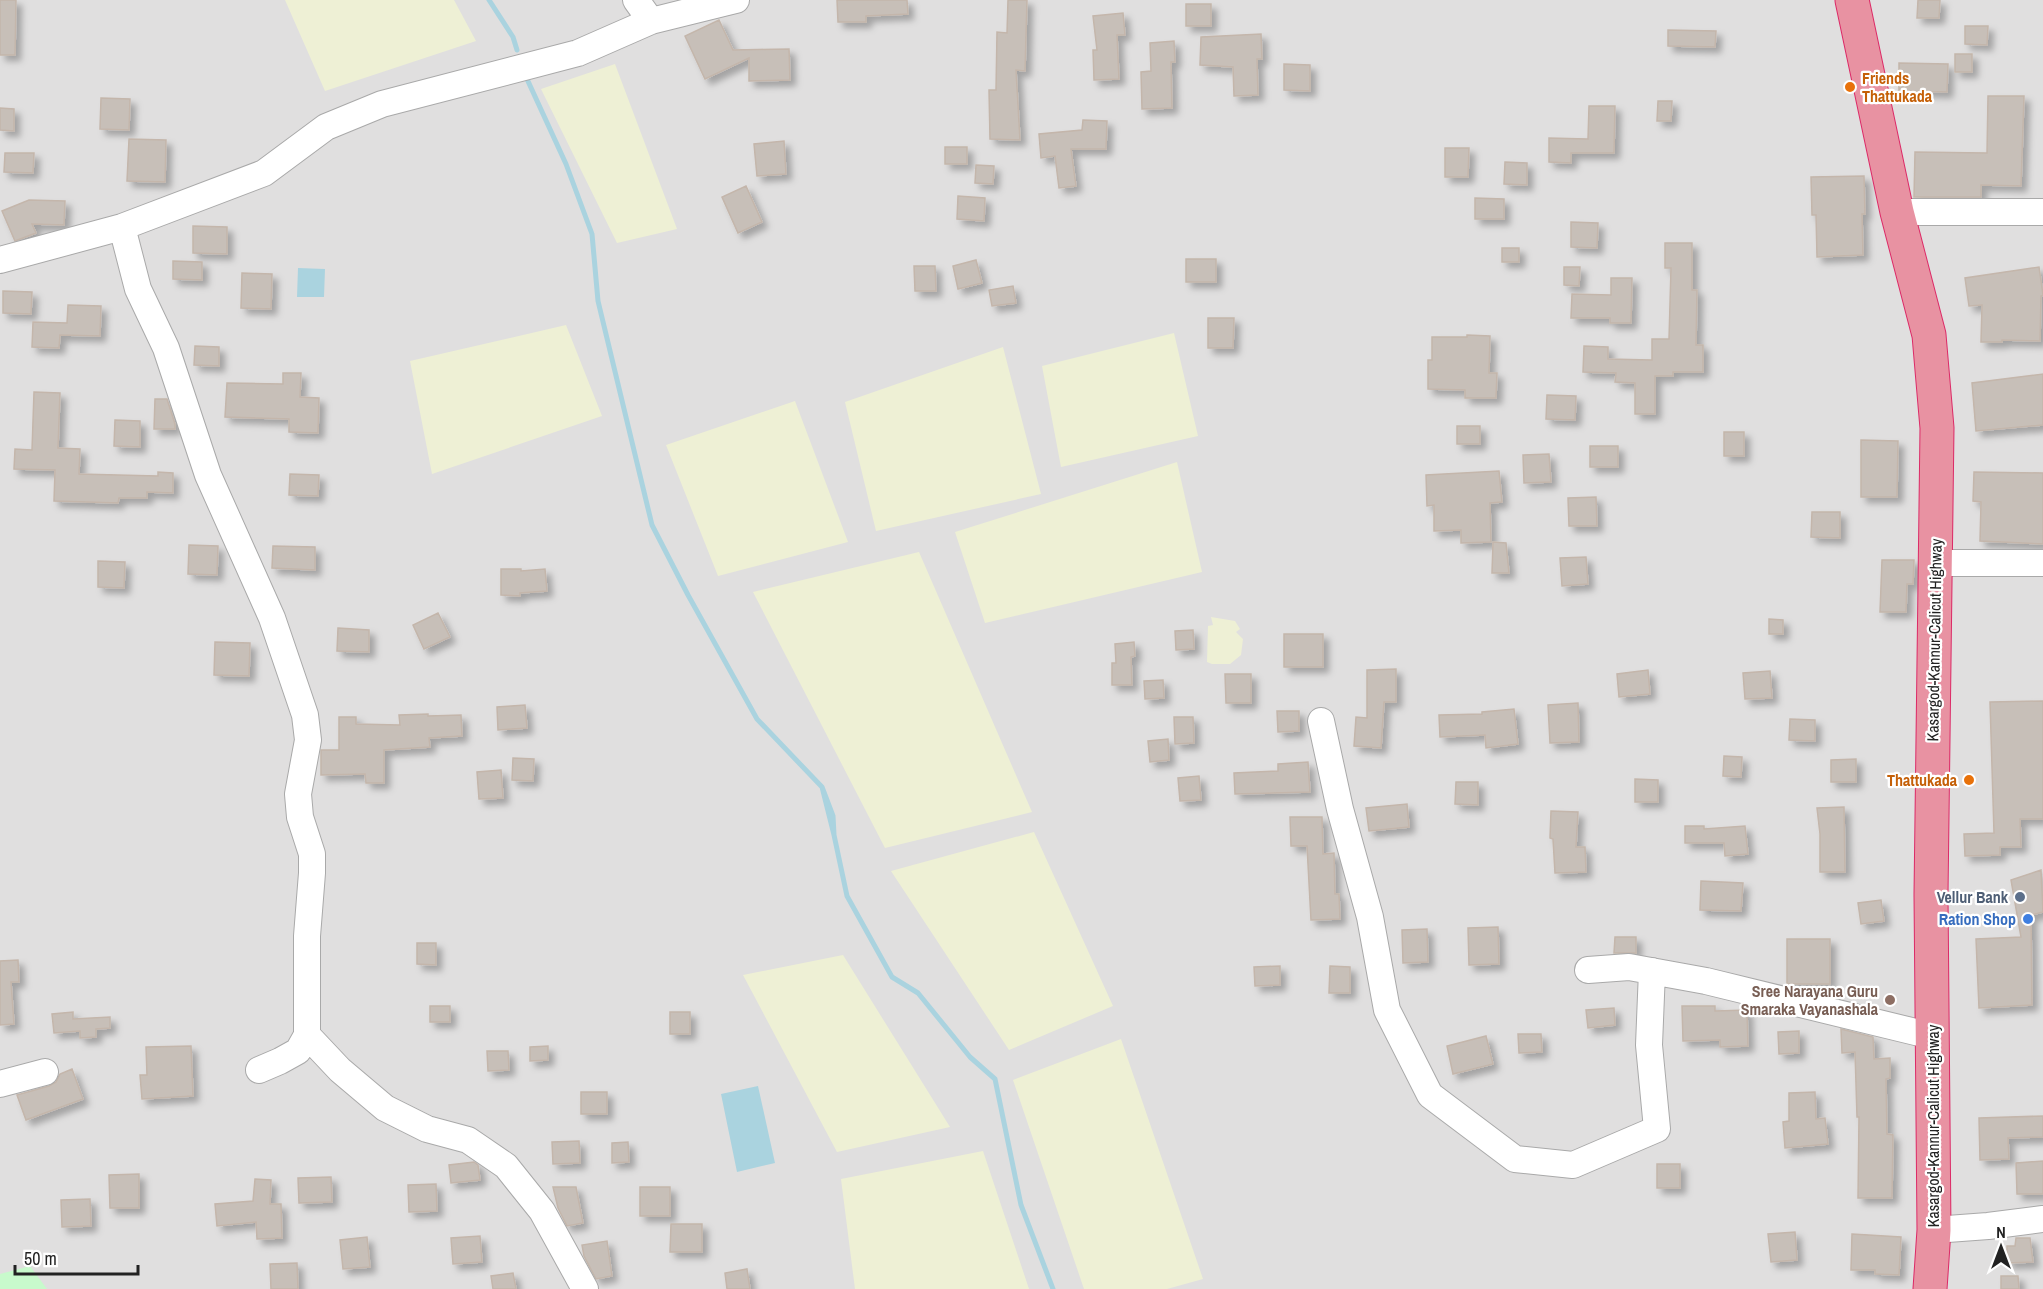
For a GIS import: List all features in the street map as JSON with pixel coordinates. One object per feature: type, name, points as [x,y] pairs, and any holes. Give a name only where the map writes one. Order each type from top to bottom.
[{"type":"highway","name":"Kasargod-Kannur-Calicut Highway","points":[[1852,0],[1897,212],[1929,335],[1937,428],[1931,895],[1934,1230],[1930,1289]]},
{"type":"street","points":[[636,0],[651,21]]},
{"type":"street","points":[[0,260],[122,226],[264,173],[326,127],[382,104],[578,53],[651,21],[736,0]]},
{"type":"street","points":[[1897,212],[2043,212]]},
{"type":"street","points":[[122,226],[138,289],[166,348],[208,475],[272,618],[305,716],[308,740],[298,794],[300,817],[312,854],[307,936],[307,1035],[298,1051],[259,1070]]},
{"type":"street","points":[[1936,563],[2043,563]]},
{"type":"street","points":[[1321,721],[1340,809],[1370,917],[1387,1010],[1430,1095],[1515,1159],[1573,1165],[1657,1129],[1649,1045],[1652,971]]},
{"type":"street","points":[[1588,970],[1629,967],[1706,981],[1932,1036]]},
{"type":"street","points":[[307,1035],[340,1070],[385,1108],[426,1129],[468,1140],[507,1166],[542,1212],[585,1289]]},
{"type":"street","points":[[0,1084],[45,1072]]},
{"type":"street","points":[[1934,1230],[1988,1227],[2043,1219]]},
{"type":"shaded area","points":[[0,0],[2043,0],[2043,1289],[0,1289]]},
{"type":"green space","points":[[285,0],[454,0],[476,41],[325,91]]},
{"type":"green space","points":[[615,64],[677,229],[617,243],[541,89]]},
{"type":"green space","points":[[566,325],[602,416],[432,474],[410,361]]},
{"type":"green space","points":[[1174,333],[1198,436],[1061,467],[1042,366]]},
{"type":"green space","points":[[1003,347],[1041,494],[876,531],[845,402]]},
{"type":"green space","points":[[795,401],[848,542],[718,576],[666,445]]},
{"type":"green space","points":[[1177,462],[1202,572],[985,623],[955,532]]},
{"type":"green space","points":[[919,552],[1032,812],[885,848],[753,592]]},
{"type":"green space","points":[[1211,617],[1235,621],[1240,629],[1236,632],[1243,639],[1241,655],[1230,664],[1207,662],[1208,626],[1213,625]]},
{"type":"green space","points":[[1034,832],[1113,1006],[1009,1050],[891,871]]},
{"type":"green space","points":[[843,955],[950,1127],[837,1152],[743,975]]},
{"type":"green space","points":[[1121,1039],[1203,1279],[1167,1289],[1084,1289],[1013,1080]]},
{"type":"green space","points":[[983,1151],[1029,1289],[855,1289],[841,1179]]},
{"type":"green space","points":[[30,1266],[47,1289],[0,1289],[0,1274]]},
{"type":"water","points":[[298,268],[325,269],[324,297],[297,297]]},
{"type":"water","points":[[758,1086],[775,1163],[737,1172],[721,1094]]},
{"type":"building","points":[[0,0],[16,0],[15,55],[0,55]]},
{"type":"building","points":[[837,0],[907,0],[908,14],[866,16],[866,22],[838,22]]},
{"type":"building","points":[[1008,0],[1027,0],[1025,71],[1016,70],[1020,140],[990,139],[989,90],[996,90],[997,32],[1007,33]]},
{"type":"building","points":[[1918,0],[1940,0],[1939,18],[1917,18]]},
{"type":"building","points":[[1186,4],[1211,4],[1211,26],[1186,26]]},
{"type":"building","points":[[1123,13],[1125,35],[1117,35],[1119,79],[1094,80],[1093,50],[1097,50],[1093,16]]},
{"type":"building","points":[[719,20],[733,50],[789,49],[790,80],[749,81],[749,58],[705,79],[685,36]]},
{"type":"building","points":[[1965,26],[1988,26],[1987,45],[1965,44]]},
{"type":"building","points":[[1668,30],[1716,31],[1715,47],[1668,46]]},
{"type":"building","points":[[1261,34],[1262,59],[1257,59],[1258,95],[1234,96],[1233,67],[1200,65],[1201,37]]},
{"type":"building","points":[[1174,41],[1175,62],[1171,62],[1172,108],[1142,109],[1141,72],[1151,71],[1150,43]]},
{"type":"building","points":[[1955,54],[1972,54],[1972,72],[1955,72]]},
{"type":"building","points":[[1899,63],[1948,64],[1947,92],[1899,91]]},
{"type":"building","points":[[1284,64],[1310,65],[1310,91],[1284,90]]},
{"type":"building","points":[[1988,96],[2024,96],[2021,186],[1981,185],[1981,197],[1914,197],[1915,152],[1987,153]]},
{"type":"building","points":[[101,98],[130,99],[129,130],[100,129]]},
{"type":"building","points":[[1658,101],[1672,101],[1671,121],[1657,121]]},
{"type":"building","points":[[1589,106],[1615,106],[1614,153],[1571,153],[1571,163],[1549,162],[1549,138],[1588,139]]},
{"type":"building","points":[[0,108],[14,109],[14,131],[0,130]]},
{"type":"building","points":[[1083,120],[1107,121],[1106,149],[1071,149],[1076,186],[1059,188],[1055,156],[1041,158],[1039,134],[1082,130]]},
{"type":"building","points":[[129,139],[166,140],[165,182],[127,181]]},
{"type":"building","points":[[784,141],[786,174],[757,176],[754,144]]},
{"type":"building","points":[[945,147],[967,147],[967,164],[945,164]]},
{"type":"building","points":[[1445,148],[1469,148],[1468,177],[1445,177]]},
{"type":"building","points":[[5,153],[34,153],[33,173],[4,172]]},
{"type":"building","points":[[1505,162],[1527,163],[1527,185],[1504,184]]},
{"type":"building","points":[[976,165],[994,166],[993,184],[975,183]]},
{"type":"building","points":[[1864,176],[1863,255],[1817,257],[1816,215],[1812,215],[1811,177]]},
{"type":"building","points":[[746,186],[762,222],[738,233],[722,197]]},
{"type":"building","points":[[958,196],[985,198],[984,221],[957,219]]},
{"type":"building","points":[[1475,198],[1504,199],[1504,219],[1475,219]]},
{"type":"building","points":[[29,200],[65,201],[64,225],[32,224],[36,233],[15,241],[2,211]]},
{"type":"building","points":[[1571,222],[1598,223],[1597,248],[1571,247]]},
{"type":"building","points":[[193,226],[227,227],[227,254],[193,253]]},
{"type":"building","points":[[1665,243],[1692,243],[1692,290],[1697,290],[1696,345],[1703,345],[1703,372],[1673,372],[1673,376],[1655,376],[1655,414],[1635,414],[1635,383],[1615,382],[1616,373],[1583,372],[1584,346],[1608,347],[1608,359],[1652,360],[1652,339],[1669,339],[1671,268],[1665,268]]},
{"type":"building","points":[[1502,248],[1519,248],[1519,262],[1502,262]]},
{"type":"building","points":[[1186,259],[1216,259],[1216,282],[1186,282]]},
{"type":"building","points":[[976,260],[982,283],[958,289],[953,266]]},
{"type":"building","points":[[173,261],[202,262],[202,280],[173,279]]},
{"type":"building","points":[[914,266],[935,266],[936,291],[915,291]]},
{"type":"building","points":[[1564,267],[1580,267],[1579,286],[1564,285]]},
{"type":"building","points":[[2039,267],[2043,295],[2041,296],[2040,341],[1981,342],[1982,305],[1969,306],[1965,278]]},
{"type":"building","points":[[242,273],[272,274],[271,309],[241,308]]},
{"type":"building","points":[[1611,278],[1632,278],[1631,323],[1610,323],[1610,318],[1571,318],[1572,294],[1611,295]]},
{"type":"building","points":[[1013,286],[1016,303],[992,306],[989,290]]},
{"type":"building","points":[[3,291],[32,292],[31,314],[3,313]]},
{"type":"building","points":[[68,305],[101,306],[100,336],[60,335],[59,348],[32,347],[33,322],[67,323]]},
{"type":"building","points":[[1208,318],[1234,318],[1233,348],[1208,348]]},
{"type":"building","points":[[1467,335],[1490,336],[1489,373],[1497,373],[1496,398],[1465,398],[1465,390],[1428,389],[1428,360],[1432,360],[1432,337],[1467,337]]},
{"type":"building","points":[[195,346],[219,347],[219,366],[194,365]]},
{"type":"building","points":[[283,373],[301,373],[300,397],[319,398],[318,433],[289,432],[289,419],[225,417],[227,383],[283,384]]},
{"type":"building","points":[[2043,374],[2043,425],[1976,431],[1972,383]]},
{"type":"building","points":[[34,392],[60,393],[58,448],[80,449],[79,474],[158,476],[158,472],[173,473],[173,493],[147,492],[147,498],[119,498],[118,503],[54,501],[55,470],[14,469],[15,449],[32,450]]},
{"type":"building","points":[[1547,395],[1576,396],[1575,420],[1546,419]]},
{"type":"building","points":[[155,399],[167,399],[175,429],[154,429]]},
{"type":"building","points":[[115,420],[140,421],[140,447],[114,446]]},
{"type":"building","points":[[1457,426],[1480,426],[1480,444],[1457,444]]},
{"type":"building","points":[[1724,432],[1744,432],[1744,456],[1724,456]]},
{"type":"building","points":[[1861,440],[1898,441],[1897,497],[1861,497]]},
{"type":"building","points":[[1590,446],[1618,446],[1618,467],[1590,467]]},
{"type":"building","points":[[1549,454],[1551,482],[1524,483],[1523,455]]},
{"type":"building","points":[[1499,471],[1502,502],[1490,503],[1491,542],[1461,543],[1461,530],[1434,531],[1434,505],[1427,506],[1426,475]]},
{"type":"building","points":[[1974,472],[2043,473],[2043,544],[1980,541],[1981,502],[1973,501]]},
{"type":"building","points":[[290,474],[319,475],[318,496],[289,495]]},
{"type":"building","points":[[1596,497],[1597,526],[1569,526],[1568,498]]},
{"type":"building","points":[[1812,512],[1840,512],[1840,538],[1811,537]]},
{"type":"building","points":[[1493,542],[1506,543],[1509,573],[1492,573]]},
{"type":"building","points":[[189,545],[218,546],[217,575],[188,574]]},
{"type":"building","points":[[273,546],[315,547],[315,570],[272,568]]},
{"type":"building","points":[[1586,557],[1588,584],[1562,586],[1560,558]]},
{"type":"building","points":[[1882,560],[1914,560],[1913,584],[1907,584],[1906,612],[1880,612]]},
{"type":"building","points":[[98,561],[125,562],[124,588],[98,587]]},
{"type":"building","points":[[501,569],[521,569],[521,571],[545,569],[547,591],[520,593],[520,596],[501,595]]},
{"type":"building","points":[[438,613],[450,637],[424,649],[413,625]]},
{"type":"building","points":[[1769,619],[1783,620],[1783,634],[1769,634]]},
{"type":"building","points":[[338,628],[369,630],[369,652],[337,651]]},
{"type":"building","points":[[1193,630],[1194,649],[1176,650],[1175,631]]},
{"type":"building","points":[[1284,634],[1323,634],[1323,667],[1284,667]]},
{"type":"building","points":[[215,642],[250,643],[249,676],[214,675]]},
{"type":"building","points":[[1134,642],[1135,656],[1131,657],[1132,685],[1112,685],[1112,663],[1116,663],[1115,644]]},
{"type":"building","points":[[1396,669],[1396,702],[1384,702],[1381,748],[1354,746],[1356,717],[1367,718],[1367,670]]},
{"type":"building","points":[[1648,670],[1650,694],[1619,697],[1617,674]]},
{"type":"building","points":[[1770,671],[1772,698],[1745,699],[1743,673]]},
{"type":"building","points":[[1225,674],[1251,674],[1251,703],[1226,703]]},
{"type":"building","points":[[1163,680],[1164,698],[1145,699],[1144,681]]},
{"type":"building","points":[[2043,701],[2043,819],[2020,819],[2021,847],[2000,847],[2000,855],[1965,856],[1964,834],[1994,833],[1990,702]]},
{"type":"building","points":[[1578,703],[1579,742],[1550,743],[1548,705]]},
{"type":"building","points":[[525,705],[527,728],[498,730],[497,707]]},
{"type":"building","points":[[1514,709],[1518,744],[1486,748],[1485,735],[1440,737],[1439,715],[1482,714],[1482,712]]},
{"type":"building","points":[[1277,711],[1299,711],[1299,731],[1278,732]]},
{"type":"building","points":[[428,714],[428,716],[461,715],[462,736],[429,738],[430,747],[384,750],[384,783],[366,783],[365,774],[321,775],[321,750],[339,750],[339,717],[356,717],[356,724],[400,725],[399,715]]},
{"type":"building","points":[[1174,717],[1193,717],[1194,743],[1175,744]]},
{"type":"building","points":[[1790,719],[1815,720],[1815,741],[1789,740]]},
{"type":"building","points":[[1168,739],[1169,760],[1150,762],[1148,741]]},
{"type":"building","points":[[1724,756],[1742,757],[1741,777],[1723,776]]},
{"type":"building","points":[[513,758],[534,759],[533,781],[512,780]]},
{"type":"building","points":[[1856,759],[1856,782],[1831,782],[1831,760]]},
{"type":"building","points":[[1308,762],[1310,792],[1235,794],[1234,773],[1278,771],[1278,764]]},
{"type":"building","points":[[501,770],[503,798],[479,799],[477,772]]},
{"type":"building","points":[[1199,776],[1201,800],[1180,801],[1178,778]]},
{"type":"building","points":[[1635,779],[1658,780],[1658,802],[1635,802]]},
{"type":"building","points":[[1456,782],[1478,782],[1478,805],[1455,804]]},
{"type":"building","points":[[1407,804],[1409,827],[1369,831],[1366,808]]},
{"type":"building","points":[[1844,807],[1845,872],[1820,872],[1817,808]]},
{"type":"building","points":[[1551,811],[1578,812],[1576,847],[1585,847],[1586,872],[1555,873],[1553,839],[1550,838]]},
{"type":"building","points":[[1290,817],[1322,817],[1323,854],[1334,853],[1335,894],[1339,894],[1340,919],[1311,920],[1307,846],[1291,846]]},
{"type":"building","points":[[1685,826],[1704,826],[1704,829],[1745,826],[1748,854],[1725,856],[1724,843],[1685,843]]},
{"type":"building","points":[[2041,870],[2043,912],[2031,915],[2032,1005],[1979,1008],[1976,939],[2021,937],[2011,880]]},
{"type":"building","points":[[1701,881],[1743,883],[1741,911],[1700,910]]},
{"type":"building","points":[[1881,900],[1884,921],[1861,924],[1858,903]]},
{"type":"building","points":[[1498,927],[1499,964],[1469,965],[1468,928]]},
{"type":"building","points":[[1427,929],[1428,962],[1403,963],[1402,930]]},
{"type":"building","points":[[1615,937],[1636,937],[1636,953],[1614,953]]},
{"type":"building","points":[[1787,939],[1830,939],[1830,984],[1787,984]]},
{"type":"building","points":[[417,943],[436,943],[436,965],[417,964]]},
{"type":"building","points":[[18,960],[19,982],[11,982],[14,1024],[0,1025],[0,961]]},
{"type":"building","points":[[1280,966],[1280,985],[1255,986],[1254,967]]},
{"type":"building","points":[[1330,966],[1350,967],[1350,993],[1329,993]]},
{"type":"building","points":[[430,1006],[450,1006],[450,1022],[430,1022]]},
{"type":"building","points":[[1682,1006],[1715,1006],[1715,1011],[1747,1010],[1748,1046],[1720,1047],[1720,1040],[1683,1041]]},
{"type":"building","points":[[1614,1008],[1615,1025],[1588,1028],[1586,1010]]},
{"type":"building","points":[[73,1012],[73,1019],[110,1017],[110,1028],[96,1029],[96,1037],[80,1038],[80,1031],[54,1033],[52,1014]]},
{"type":"building","points":[[670,1012],[690,1012],[690,1034],[670,1034]]},
{"type":"building","points":[[1841,1029],[1873,1037],[1874,1059],[1890,1058],[1890,1078],[1886,1079],[1887,1134],[1893,1135],[1892,1198],[1858,1198],[1859,1117],[1857,1117],[1855,1052],[1842,1053]]},
{"type":"building","points":[[1799,1031],[1799,1053],[1779,1054],[1778,1032]]},
{"type":"building","points":[[1518,1034],[1541,1034],[1542,1052],[1519,1053]]},
{"type":"building","points":[[1486,1036],[1493,1064],[1453,1074],[1447,1046]]},
{"type":"building","points":[[191,1046],[193,1096],[142,1099],[140,1075],[147,1075],[146,1047]]},
{"type":"building","points":[[548,1046],[548,1060],[530,1061],[530,1047]]},
{"type":"building","points":[[487,1051],[508,1051],[509,1070],[488,1071]]},
{"type":"building","points":[[72,1069],[83,1099],[26,1120],[17,1095],[49,1086],[56,1082],[60,1074]]},
{"type":"building","points":[[581,1092],[607,1092],[607,1114],[581,1114]]},
{"type":"building","points":[[1815,1092],[1816,1119],[1825,1118],[1828,1144],[1785,1148],[1783,1122],[1789,1121],[1789,1093]]},
{"type":"building","points":[[2043,1116],[2043,1137],[2008,1138],[2009,1159],[1980,1160],[1979,1118]]},
{"type":"building","points":[[579,1141],[580,1163],[553,1164],[552,1142]]},
{"type":"building","points":[[628,1142],[629,1162],[612,1163],[612,1143]]},
{"type":"building","points":[[2043,1161],[2043,1194],[2017,1194],[2016,1163]]},
{"type":"building","points":[[474,1162],[478,1165],[480,1180],[451,1183],[449,1165]]},
{"type":"building","points":[[1657,1164],[1680,1164],[1680,1188],[1657,1188]]},
{"type":"building","points":[[139,1174],[139,1208],[110,1208],[109,1175]]},
{"type":"building","points":[[331,1177],[332,1202],[299,1203],[298,1178]]},
{"type":"building","points":[[255,1179],[271,1180],[270,1204],[281,1204],[282,1238],[257,1239],[256,1222],[217,1226],[215,1204],[253,1201]]},
{"type":"building","points":[[436,1184],[437,1211],[409,1212],[408,1185]]},
{"type":"building","points":[[553,1187],[576,1187],[583,1223],[567,1226],[558,1208]]},
{"type":"building","points":[[640,1187],[670,1187],[670,1216],[640,1216]]},
{"type":"building","points":[[90,1199],[91,1226],[62,1227],[61,1200]]},
{"type":"building","points":[[671,1224],[702,1224],[702,1252],[670,1252]]},
{"type":"building","points":[[1795,1232],[1797,1260],[1771,1262],[1768,1234]]},
{"type":"building","points":[[1852,1234],[1901,1237],[1899,1275],[1875,1274],[1875,1270],[1851,1270]]},
{"type":"building","points":[[480,1236],[482,1262],[453,1264],[451,1238]]},
{"type":"building","points":[[367,1237],[370,1267],[343,1269],[340,1240]]},
{"type":"building","points":[[2016,1238],[2030,1238],[2033,1262],[2007,1263],[2007,1246],[2015,1246]]},
{"type":"building","points":[[607,1241],[612,1276],[596,1279],[584,1256],[582,1245]]},
{"type":"building","points":[[297,1263],[298,1289],[271,1289],[270,1264]]},
{"type":"building","points":[[747,1269],[750,1289],[727,1289],[725,1273]]},
{"type":"building","points":[[513,1273],[516,1289],[493,1289],[491,1276]]},
{"type":"building","points":[[2001,1276],[2018,1276],[2019,1289],[2001,1289]]},
{"type":"waterway","points":[[489,0],[513,37],[517,50]]},
{"type":"waterway","points":[[527,79],[566,164],[592,234],[598,301],[652,525],[757,719],[822,787],[833,816],[834,835],[822,787]]},
{"type":"waterway","points":[[834,835],[847,896],[892,977],[918,993],[970,1057],[995,1079],[1021,1205],[1053,1289]]},
{"type":"place","name":"Friends Thattukada","points":[[1850,87]]},
{"type":"place","name":"Thattukada","points":[[1969,780]]},
{"type":"place","name":"Vellur Bank","points":[[2020,897]]},
{"type":"place","name":"Ration Shop","points":[[2028,919]]},
{"type":"place","name":"Sree Narayana Guru Smaraka Vayanashala","points":[[1890,1000]]}]
